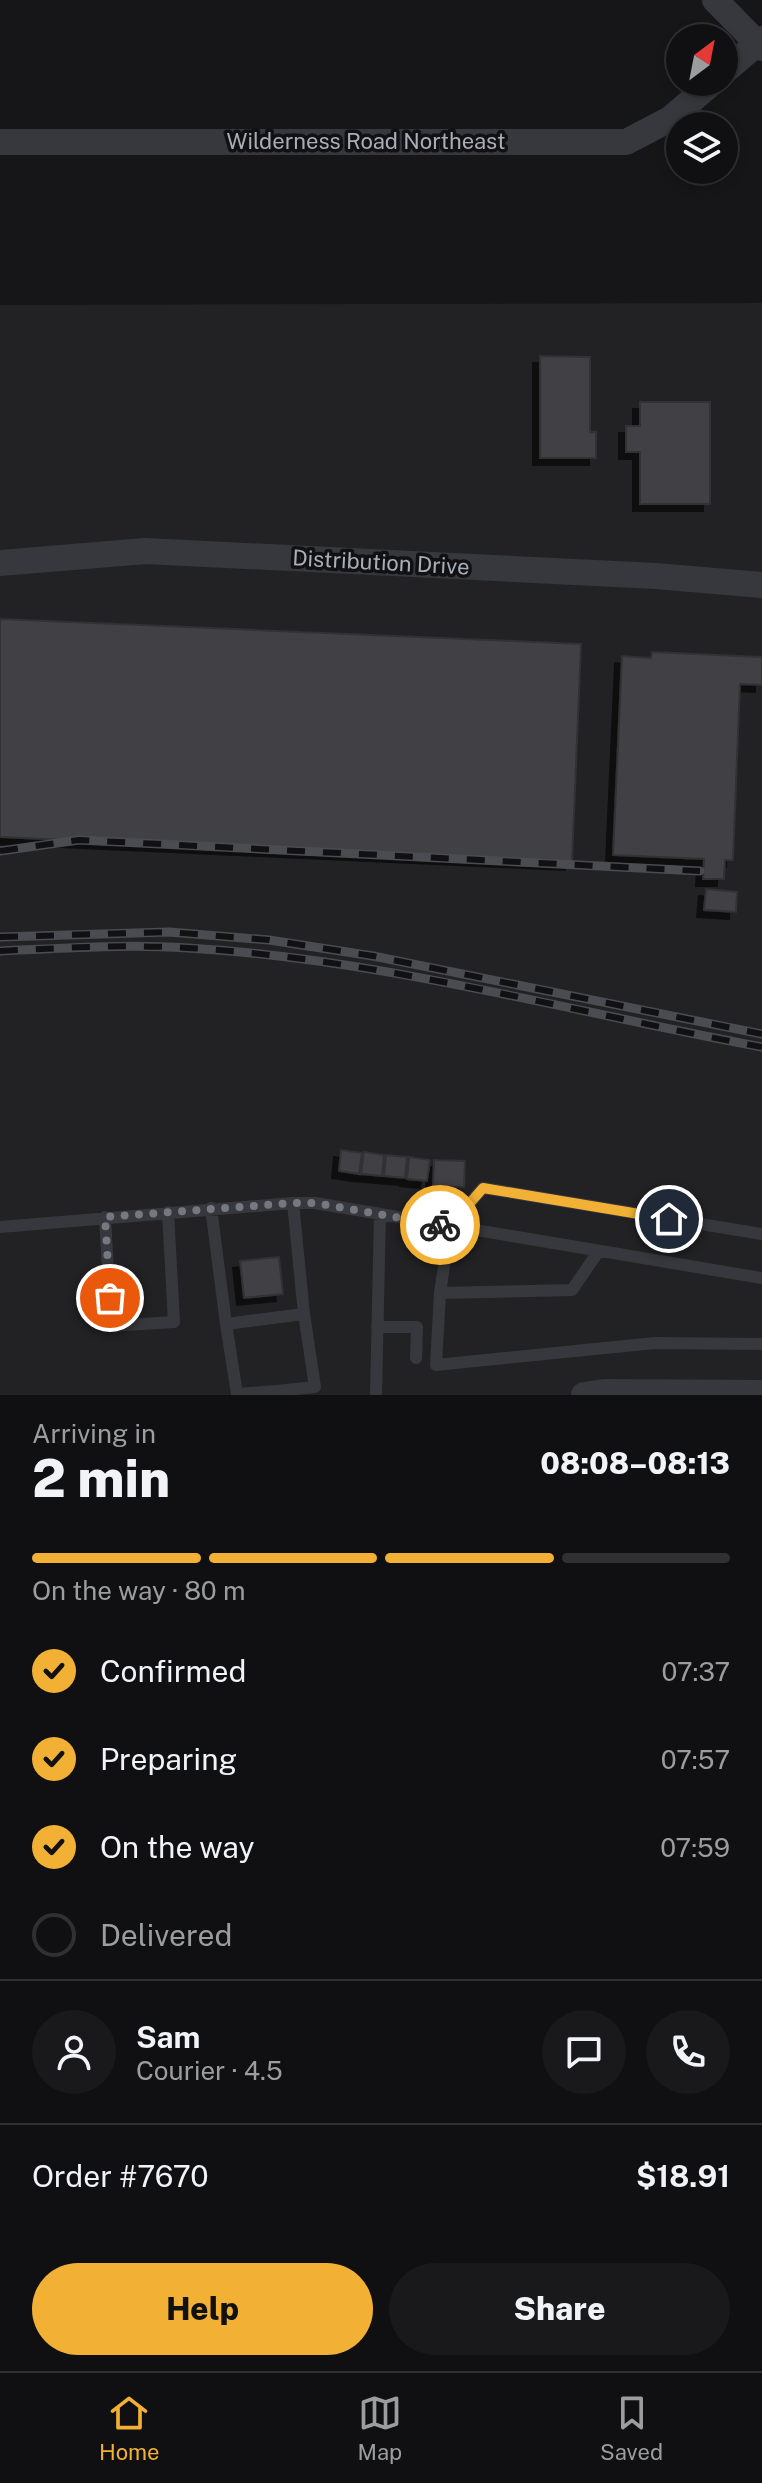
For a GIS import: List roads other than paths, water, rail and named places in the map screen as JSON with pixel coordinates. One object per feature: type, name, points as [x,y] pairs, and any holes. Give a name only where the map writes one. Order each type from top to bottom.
[{"type":"street","points":[[715,0],[761,44],[738,61]]},
{"type":"street","name":"Wilderness Road Northeast","points":[[0,142],[626,142],[670,119],[697,96]]},
{"type":"street","name":"Distribution Drive","points":[[0,563],[145,551],[656,576],[762,585]]},
{"type":"street","points":[[584,1395],[604,1392],[762,1393]]},
{"type":"lane","points":[[762,1234],[483,1188],[450,1226],[440,1293],[436,1365],[655,1343],[762,1344]]},
{"type":"lane","points":[[211,1208],[237,1394],[277,1393],[315,1387],[293,1203]]},
{"type":"lane","points":[[0,1227],[211,1208],[315,1203],[762,1278]]},
{"type":"lane","points":[[105,1217],[111,1326],[174,1322],[168,1212]]},
{"type":"lane","points":[[376,1395],[380,1214]]},
{"type":"lane","points":[[440,1293],[572,1290],[598,1252]]},
{"type":"lane","points":[[226,1324],[304,1314]]},
{"type":"lane","points":[[377,1327],[417,1327],[416,1358]]},
{"type":"railway","points":[[0,851],[79,840],[700,871]]},
{"type":"railway","points":[[0,937],[169,932],[269,940],[373,956],[762,1034]]},
{"type":"railway","points":[[0,951],[141,946],[261,954],[333,963],[476,988],[762,1047]]}]
